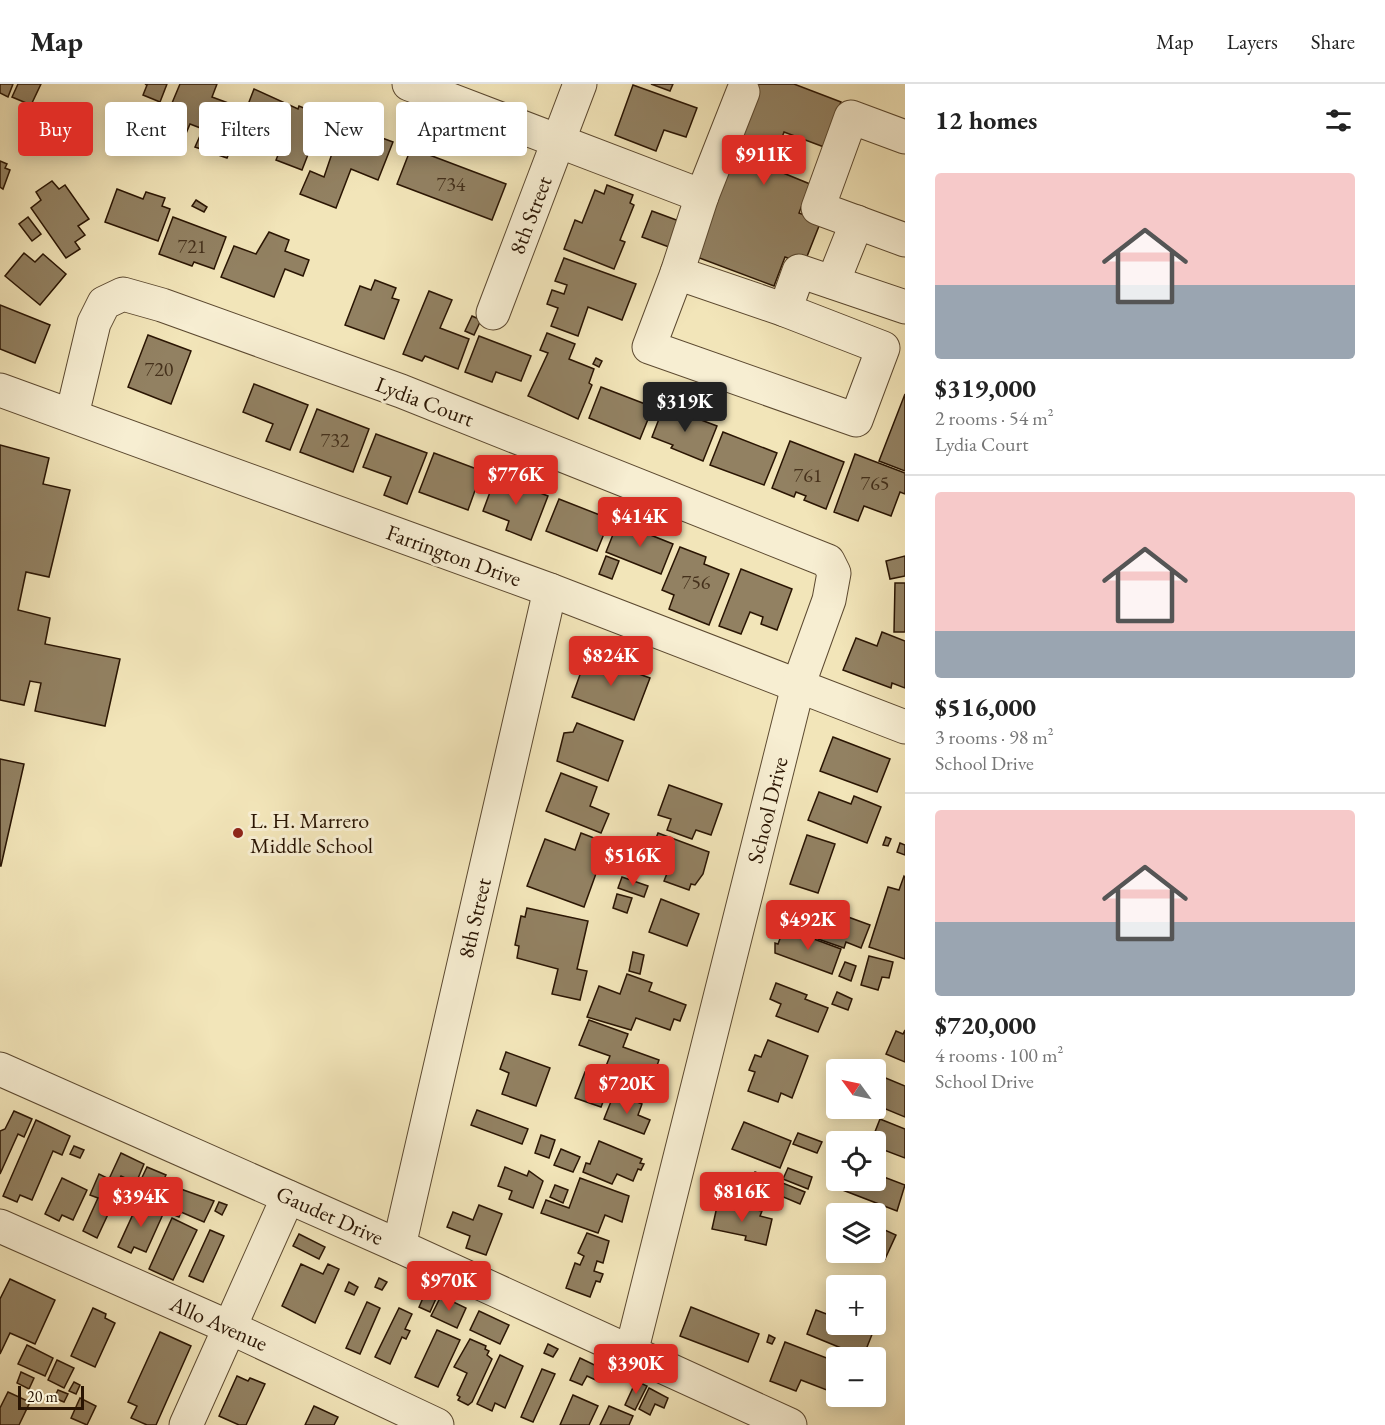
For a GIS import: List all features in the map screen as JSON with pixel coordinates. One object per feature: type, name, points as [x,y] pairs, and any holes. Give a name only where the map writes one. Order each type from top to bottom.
[{"type":"street","points":[[409,84],[702,196]]},
{"type":"street","name":"8th Street","points":[[493,313],[580,84]]},
{"type":"street","points":[[677,273],[785,310],[883,348],[856,420],[649,347],[677,273],[702,196],[743,92]]},
{"type":"street","points":[[905,137],[851,117],[818,208],[905,240]]},
{"type":"street","points":[[833,282],[857,222]]},
{"type":"street","points":[[785,310],[799,271],[905,307]]},
{"type":"street","name":"Lydia Court","points":[[72,416],[94,322],[104,303],[123,294],[162,305],[401,391],[828,561],[834,573],[829,600],[798,686]]},
{"type":"street","name":"Farrington Drive","points":[[0,390],[550,590],[905,727]]},
{"type":"street","name":"8th Street","points":[[399,1246],[550,590]]},
{"type":"street","name":"School Drive","points":[[632,1353],[798,686]]},
{"type":"street","name":"Gaudet Drive","points":[[0,1069],[399,1246],[790,1425]]},
{"type":"street","points":[[186,1425],[288,1197]]},
{"type":"street","name":"Allo Avenue","points":[[0,1226],[231,1328],[437,1425]]},
{"type":"building","points":[[0,84],[13,84],[8,97],[0,93]]},
{"type":"building","points":[[18,84],[41,84],[32,102],[24,102],[12,97]]},
{"type":"building","points":[[145,84],[167,84],[160,102],[143,95],[147,85]]},
{"type":"building","points":[[180,84],[217,84],[212,97],[226,102],[199,102],[199,127],[190,124],[187,131],[187,102],[172,102]]},
{"type":"building","points":[[651,84],[673,84],[670,91]]},
{"type":"building","points":[[754,84],[794,84],[841,102],[824,147],[784,132],[771,168],[810,184],[799,213],[821,221],[804,264],[785,257],[774,286],[689,254]]},
{"type":"building","points":[[633,85],[697,108],[686,137],[664,130],[656,151],[615,135]]},
{"type":"building","points":[[254,89],[283,102],[249,102]]},
{"type":"building","points":[[291,106],[298,109],[299,106],[303,108],[303,156],[307,156],[302,170],[276,160],[278,156],[291,156]]},
{"type":"building","points":[[384,139],[393,142],[378,180],[351,169],[336,208],[300,194],[310,171],[324,177],[331,156],[384,156]]},
{"type":"building","points":[[408,156],[432,156],[506,184],[492,220],[397,184]]},
{"type":"building","points":[[0,161],[7,164],[5,168],[10,170],[3,189],[0,187]]},
{"type":"building","points":[[52,181],[59,189],[65,185],[89,219],[78,226],[85,235],[75,242],[80,249],[66,258],[31,208],[41,200],[36,192]]},
{"type":"building","points":[[607,185],[633,195],[630,203],[634,205],[620,240],[625,242],[614,269],[564,249],[575,220],[582,223],[595,190],[604,194]]},
{"type":"building","points":[[117,189],[143,199],[146,192],[165,198],[162,206],[170,209],[158,241],[105,222]]},
{"type":"building","points":[[196,200],[207,207],[204,212],[192,206]]},
{"type":"building","points":[[652,211],[679,221],[669,247],[642,237]]},
{"type":"building","points":[[28,217],[41,234],[32,241],[19,224]]},
{"type":"building","points":[[173,217],[226,237],[214,269],[194,262],[192,266],[159,254]]},
{"type":"building","points":[[269,232],[289,240],[285,251],[309,260],[303,276],[285,269],[274,297],[221,277],[234,246],[256,254]]},
{"type":"building","points":[[24,253],[35,262],[43,254],[66,274],[40,305],[5,276]]},
{"type":"building","points":[[564,258],[636,284],[622,320],[588,307],[578,336],[551,326],[558,308],[547,304],[552,290],[564,294],[567,285],[555,281]]},
{"type":"building","points":[[375,280],[396,288],[392,298],[399,300],[384,339],[345,325],[360,286],[371,290]]},
{"type":"building","points":[[429,291],[452,300],[440,328],[469,339],[458,369],[425,356],[422,361],[403,354]]},
{"type":"building","points":[[0,305],[50,325],[35,363],[0,349]]},
{"type":"building","points":[[472,316],[481,320],[474,335],[465,331]]},
{"type":"building","points":[[547,333],[575,344],[569,359],[594,369],[589,383],[592,385],[578,419],[528,396],[548,353],[540,350]]},
{"type":"building","points":[[148,335],[191,351],[171,404],[128,387]]},
{"type":"building","points":[[479,336],[531,356],[521,381],[496,372],[492,382],[465,372]]},
{"type":"building","points":[[596,358],[602,361],[599,367],[593,364]]},
{"type":"building","points":[[254,384],[308,405],[290,450],[266,441],[273,424],[243,412]]},
{"type":"building","points":[[601,387],[653,407],[640,439],[589,418]]},
{"type":"building","points":[[905,394],[905,471],[879,461]]},
{"type":"building","points":[[664,406],[717,426],[703,461],[671,448],[673,445],[652,437]]},
{"type":"building","points":[[317,409],[369,429],[353,472],[300,452]]},
{"type":"building","points":[[723,432],[777,453],[764,485],[710,465]]},
{"type":"building","points":[[376,434],[427,453],[407,504],[384,495],[391,477],[363,467]]},
{"type":"building","points":[[790,441],[844,462],[826,509],[804,500],[806,496],[796,492],[794,497],[772,488]]},
{"type":"building","points":[[0,445],[49,458],[43,484],[70,490],[49,577],[26,572],[18,610],[50,618],[45,644],[120,659],[105,726],[35,711],[41,683],[30,681],[24,705],[0,700]]},
{"type":"building","points":[[434,453],[482,471],[468,510],[419,492]]},
{"type":"building","points":[[855,454],[905,473],[905,494],[900,492],[891,516],[864,506],[858,521],[834,512]]},
{"type":"building","points":[[496,476],[548,496],[531,540],[506,530],[509,521],[483,511]]},
{"type":"building","points":[[559,499],[610,519],[597,551],[546,531]]},
{"type":"building","points":[[618,522],[673,544],[661,574],[606,552]]},
{"type":"building","points":[[680,547],[706,557],[704,564],[729,574],[709,625],[669,609],[674,595],[662,590]]},
{"type":"building","points":[[606,556],[619,561],[612,579],[599,574]]},
{"type":"building","points":[[905,556],[905,576],[890,579],[886,561]]},
{"type":"building","points":[[741,569],[792,589],[777,630],[761,624],[763,617],[750,612],[741,634],[719,626]]},
{"type":"building","points":[[895,583],[905,583],[905,632],[894,632]]},
{"type":"building","points":[[882,632],[905,641],[905,688],[892,683],[891,688],[843,670],[856,638],[877,646]]},
{"type":"building","points":[[587,655],[650,678],[634,720],[572,697]]},
{"type":"building","points":[[577,723],[623,741],[608,781],[557,761],[564,733],[573,732]]},
{"type":"building","points":[[833,737],[890,759],[877,792],[820,771]]},
{"type":"building","points":[[0,759],[24,764],[1,866],[0,866]]},
{"type":"building","points":[[561,773],[597,787],[590,806],[609,814],[601,833],[546,811]]},
{"type":"building","points":[[669,785],[722,804],[711,835],[696,830],[692,839],[667,830],[671,819],[658,815]]},
{"type":"building","points":[[819,792],[851,804],[854,796],[881,807],[867,843],[808,820]]},
{"type":"building","points":[[581,833],[607,843],[584,907],[527,886],[545,839],[575,850]]},
{"type":"building","points":[[658,833],[709,852],[703,874],[695,885],[691,884],[689,890],[664,881],[668,871],[646,864]]},
{"type":"building","points":[[807,835],[835,844],[818,893],[790,884]]},
{"type":"building","points":[[886,837],[891,839],[888,846],[883,845]]},
{"type":"building","points":[[900,843],[905,845],[905,855],[897,852]]},
{"type":"building","points":[[904,876],[905,959],[869,947],[888,887],[899,890]]},
{"type":"building","points":[[622,877],[648,886],[644,897],[618,888]]},
{"type":"building","points":[[617,894],[632,898],[627,913],[613,908]]},
{"type":"building","points":[[661,899],[699,914],[687,946],[649,932]]},
{"type":"building","points":[[818,906],[870,925],[861,948],[846,942],[844,948],[818,939],[820,932],[809,928]]},
{"type":"building","points":[[527,908],[588,921],[577,969],[587,971],[580,1000],[552,994],[558,969],[517,958],[519,946],[515,945],[521,916],[525,917]]},
{"type":"building","points":[[784,928],[841,949],[832,974],[775,953],[775,943],[778,944]]},
{"type":"building","points":[[633,952],[644,955],[640,974],[629,971]]},
{"type":"building","points":[[869,956],[893,962],[889,978],[882,977],[878,990],[861,985]]},
{"type":"building","points":[[845,962],[856,966],[851,981],[839,976]]},
{"type":"building","points":[[627,974],[652,983],[649,991],[686,1005],[680,1021],[674,1019],[670,1030],[636,1018],[631,1030],[587,1017],[599,986],[620,994]]},
{"type":"building","points":[[776,983],[807,995],[805,999],[828,1008],[818,1032],[776,1016],[781,1004],[770,999]]},
{"type":"building","points":[[837,992],[852,999],[848,1010],[832,1004]]},
{"type":"building","points":[[589,1020],[628,1034],[623,1047],[659,1060],[654,1074],[660,1076],[655,1089],[604,1071],[610,1056],[579,1045]]},
{"type":"building","points":[[905,1030],[905,1062],[886,1054],[896,1031],[903,1034]]},
{"type":"building","points":[[768,1040],[808,1056],[792,1098],[781,1093],[778,1102],[748,1091],[755,1072],[749,1070],[755,1055],[761,1057]]},
{"type":"building","points":[[506,1052],[550,1068],[536,1106],[502,1094],[509,1073],[500,1069]]},
{"type":"building","points":[[585,1072],[611,1082],[601,1107],[575,1098]]},
{"type":"building","points":[[886,1078],[905,1086],[905,1117],[886,1109]]},
{"type":"building","points":[[625,1097],[642,1104],[638,1115],[650,1120],[644,1134],[604,1119],[612,1099],[623,1103]]},
{"type":"building","points":[[477,1110],[528,1129],[522,1144],[471,1125]]},
{"type":"building","points":[[14,1111],[32,1119],[24,1137],[18,1134],[0,1174],[0,1131],[5,1129]]},
{"type":"building","points":[[880,1119],[905,1129],[905,1158],[886,1151],[886,1131],[875,1131]]},
{"type":"building","points":[[36,1120],[70,1136],[62,1155],[53,1151],[32,1200],[20,1195],[17,1202],[3,1196]]},
{"type":"building","points":[[744,1122],[791,1141],[780,1168],[732,1149]]},
{"type":"building","points":[[798,1133],[822,1142],[817,1153],[793,1144]]},
{"type":"building","points":[[541,1135],[555,1140],[549,1158],[535,1153]]},
{"type":"building","points":[[599,1141],[642,1159],[640,1163],[644,1164],[641,1170],[638,1169],[633,1181],[617,1174],[612,1184],[583,1172],[586,1163],[590,1164]]},
{"type":"building","points":[[74,1146],[84,1150],[80,1158],[70,1154]]},
{"type":"building","points":[[561,1149],[580,1157],[573,1172],[554,1165]]},
{"type":"building","points":[[121,1153],[144,1164],[136,1183],[121,1176],[118,1182],[122,1184],[97,1238],[83,1231],[98,1198],[90,1195],[99,1174],[109,1179]]},
{"type":"building","points":[[147,1167],[166,1175],[153,1202],[145,1198],[147,1192],[137,1188]]},
{"type":"building","points":[[505,1167],[527,1176],[529,1171],[543,1181],[533,1208],[509,1199],[512,1191],[498,1186]]},
{"type":"building","points":[[788,1168],[812,1177],[808,1189],[783,1179]]},
{"type":"building","points":[[755,1172],[805,1192],[800,1204],[750,1183]]},
{"type":"building","points":[[62,1178],[87,1190],[73,1220],[62,1215],[59,1221],[45,1214]]},
{"type":"building","points":[[580,1178],[629,1196],[622,1222],[605,1215],[598,1233],[541,1213],[546,1200],[569,1208]]},
{"type":"building","points":[[886,1178],[905,1185],[897,1211],[886,1207],[886,1203],[876,1203],[845,1191],[886,1191]]},
{"type":"building","points":[[126,1179],[135,1183],[127,1201],[118,1197]]},
{"type":"building","points":[[555,1185],[568,1190],[563,1203],[550,1197]]},
{"type":"building","points":[[178,1188],[214,1201],[204,1222],[181,1212],[179,1217],[167,1212]]},
{"type":"building","points":[[139,1201],[164,1212],[146,1252],[134,1247],[131,1253],[118,1247]]},
{"type":"building","points":[[219,1202],[227,1205],[222,1215],[215,1211]]},
{"type":"building","points":[[718,1202],[762,1211],[760,1216],[772,1219],[766,1245],[745,1240],[746,1236],[712,1229]]},
{"type":"building","points":[[479,1205],[502,1214],[486,1255],[466,1248],[470,1236],[447,1227],[453,1212],[473,1220]]},
{"type":"building","points":[[172,1218],[197,1230],[173,1280],[149,1269]]},
{"type":"building","points":[[210,1230],[224,1236],[203,1282],[189,1276]]},
{"type":"building","points":[[886,1230],[896,1235],[886,1257]]},
{"type":"building","points":[[587,1233],[609,1241],[603,1263],[597,1261],[594,1271],[603,1274],[600,1282],[596,1281],[590,1297],[566,1288],[575,1263],[580,1265],[584,1256],[578,1253]]},
{"type":"building","points":[[299,1234],[325,1247],[319,1259],[293,1246]]},
{"type":"building","points":[[301,1264],[323,1274],[328,1264],[339,1269],[315,1323],[282,1306]]},
{"type":"building","points":[[379,1278],[387,1282],[382,1290],[375,1287]]},
{"type":"building","points":[[10,1279],[55,1300],[35,1344],[10,1333],[0,1354],[0,1299]]},
{"type":"building","points":[[349,1282],[358,1287],[354,1295],[345,1291]]},
{"type":"building","points":[[411,1283],[426,1291],[423,1298],[408,1291]]},
{"type":"building","points":[[427,1289],[438,1294],[430,1312],[419,1307]]},
{"type":"building","points":[[441,1296],[466,1308],[457,1328],[431,1316]]},
{"type":"building","points":[[367,1302],[380,1308],[360,1354],[346,1348]]},
{"type":"building","points":[[691,1307],[759,1334],[748,1362],[680,1336]]},
{"type":"building","points":[[93,1308],[106,1314],[105,1318],[115,1323],[95,1367],[71,1356]]},
{"type":"building","points":[[399,1308],[412,1314],[405,1329],[410,1331],[406,1339],[402,1337],[390,1364],[375,1357]]},
{"type":"building","points":[[816,1310],[826,1314],[826,1335],[872,1335],[867,1347],[839,1347],[807,1334]]},
{"type":"building","points":[[479,1311],[509,1325],[500,1344],[470,1330]]},
{"type":"building","points":[[437,1330],[460,1340],[438,1387],[415,1377]]},
{"type":"building","points":[[160,1332],[191,1346],[156,1425],[147,1425],[131,1418],[137,1406],[128,1402]]},
{"type":"building","points":[[769,1335],[775,1338],[772,1344],[767,1342]]},
{"type":"building","points":[[470,1339],[486,1346],[485,1349],[489,1351],[487,1355],[492,1359],[472,1402],[468,1405],[458,1400],[460,1397],[457,1395],[467,1373],[454,1367]]},
{"type":"building","points":[[785,1342],[826,1358],[826,1390],[801,1380],[796,1391],[770,1381]]},
{"type":"building","points":[[548,1344],[558,1349],[553,1357],[544,1353]]},
{"type":"building","points":[[27,1345],[53,1358],[45,1376],[18,1364]]},
{"type":"building","points":[[500,1355],[523,1366],[505,1408],[495,1403],[492,1411],[477,1404]]},
{"type":"building","points":[[580,1358],[605,1370],[600,1382],[587,1376],[582,1385],[570,1380]]},
{"type":"building","points":[[57,1360],[74,1368],[64,1388],[48,1380]]},
{"type":"building","points":[[542,1369],[555,1374],[533,1422],[521,1417]]},
{"type":"building","points":[[21,1372],[34,1378],[29,1389],[17,1383]]},
{"type":"building","points":[[237,1376],[265,1384],[246,1425],[239,1425],[219,1416]]},
{"type":"building","points":[[636,1381],[647,1386],[635,1410],[625,1405]]},
{"type":"building","points":[[74,1382],[80,1385],[76,1394],[69,1391]]},
{"type":"building","points":[[649,1388],[668,1398],[664,1408],[655,1404],[650,1415],[639,1409]]},
{"type":"building","points":[[58,1390],[68,1394],[64,1402],[54,1398]]},
{"type":"building","points":[[8,1392],[30,1402],[19,1425],[0,1425],[0,1408]]},
{"type":"building","points":[[573,1395],[598,1406],[589,1425],[560,1425]]},
{"type":"building","points":[[80,1398],[96,1406],[87,1425],[71,1418]]},
{"type":"building","points":[[314,1406],[338,1417],[334,1425],[305,1425]]},
{"type":"building","points":[[609,1406],[633,1416],[629,1425],[600,1425]]},
{"type":"place","name":"L. H. Marrero Middle School","points":[[238,833]]}]
